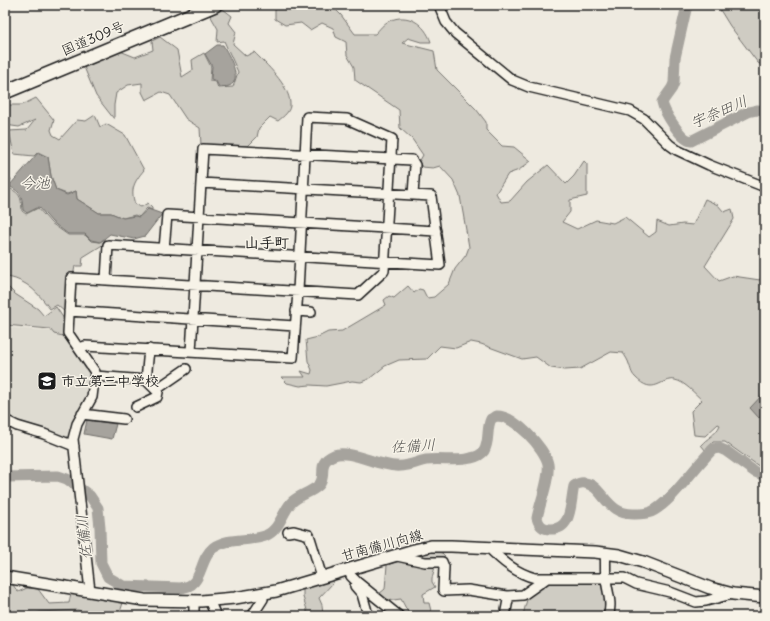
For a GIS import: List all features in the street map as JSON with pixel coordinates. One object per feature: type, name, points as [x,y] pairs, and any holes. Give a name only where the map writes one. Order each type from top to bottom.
[{"type":"highway","name":"国道309号","points":[[5,84],[196,5]]},
{"type":"highway","name":"国道309号","points":[[5,92],[215,5]]},
{"type":"main road","name":"甘南備川向線","points":[[5,577],[144,600],[209,600],[262,594],[348,571],[393,556],[431,546],[451,546],[606,553],[631,558],[710,588],[733,594],[765,597]]},
{"type":"street","points":[[439,5],[446,22],[455,33],[512,80],[528,87],[630,111],[644,119],[677,150],[709,165],[765,187]]},
{"type":"street","points":[[79,348],[85,346],[294,358],[295,326],[298,291],[308,117],[347,119],[392,139],[384,271],[358,295],[298,291],[71,278],[68,333],[95,372],[92,397],[75,430],[74,446],[90,591]]},
{"type":"street","points":[[191,352],[203,149],[412,160],[415,165],[413,195]]},
{"type":"street","points":[[106,280],[108,246],[440,265],[431,196],[201,183]]},
{"type":"street","points":[[164,249],[167,215],[436,231]]},
{"type":"street","points":[[69,311],[295,326]]},
{"type":"street","points":[[296,311],[311,312]]},
{"type":"street","points":[[146,380],[149,349]]},
{"type":"street","points":[[157,389],[186,369]]},
{"type":"street","points":[[95,376],[146,380],[157,389],[157,397],[136,407]]},
{"type":"street","points":[[82,414],[124,419]]},
{"type":"street","points":[[9,422],[74,446]]},
{"type":"street","points":[[288,532],[294,531],[309,535],[314,548],[316,562],[322,577]]},
{"type":"street","points":[[488,547],[505,564],[535,578],[624,578],[636,584],[670,592],[696,602],[733,594]]},
{"type":"street","points":[[606,553],[606,578],[610,605],[610,612],[608,616]]},
{"type":"street","points":[[393,556],[425,562],[442,562],[444,567],[444,591],[468,590],[507,596],[523,595],[548,578]]},
{"type":"street","points":[[348,571],[356,582],[393,614]]},
{"type":"street","points":[[348,571],[346,576],[362,594],[368,615]]},
{"type":"street","points":[[252,616],[263,599],[262,594]]},
{"type":"street","points":[[505,616],[508,600],[507,596]]},
{"type":"street","points":[[209,600],[216,616]]},
{"type":"street","points":[[194,601],[194,616]]},
{"type":"shaded area","points":[[275,5],[331,5],[341,15],[355,34],[375,34],[385,23],[403,18],[415,21],[420,25],[425,30],[431,42],[421,42],[408,38],[402,43],[434,51],[437,70],[476,109],[486,122],[486,130],[502,146],[514,147],[531,161],[519,170],[508,174],[496,193],[501,202],[510,201],[527,182],[548,165],[566,184],[574,176],[584,161],[587,164],[587,196],[570,200],[570,212],[562,222],[577,229],[596,220],[613,223],[625,217],[649,237],[656,232],[657,221],[669,226],[683,224],[693,225],[705,199],[718,205],[724,212],[732,209],[734,219],[705,266],[719,281],[733,276],[760,280],[765,271],[765,468],[760,467],[725,442],[713,442],[706,451],[701,445],[714,434],[720,425],[718,424],[705,436],[694,435],[691,411],[702,400],[679,381],[670,380],[652,386],[642,383],[633,374],[623,353],[611,352],[580,369],[565,370],[551,368],[536,357],[522,359],[481,344],[471,342],[456,348],[440,346],[427,359],[399,360],[385,366],[369,379],[361,382],[352,381],[326,386],[300,386],[287,383],[281,377],[305,377],[301,371],[311,374],[312,370],[308,361],[306,340],[318,337],[328,332],[342,331],[386,305],[384,300],[389,296],[394,298],[408,286],[414,293],[419,289],[423,290],[427,298],[434,297],[449,284],[455,269],[466,255],[469,247],[460,196],[453,180],[440,166],[433,168],[422,167],[419,162],[423,155],[412,139],[400,128],[399,110],[355,80],[354,67],[347,55],[346,42],[336,37],[333,28],[322,23],[310,30],[301,23],[285,25],[275,19]]},
{"type":"shaded area","points":[[717,5],[765,5],[765,67],[758,63],[730,26]]},
{"type":"shaded area","points":[[223,9],[232,16],[229,23],[236,32],[233,44],[246,56],[254,52],[265,62],[286,89],[289,96],[290,106],[285,115],[278,121],[270,117],[259,128],[257,137],[248,146],[201,145],[200,128],[186,119],[170,95],[161,92],[146,100],[142,92],[142,83],[128,85],[116,93],[114,119],[96,96],[84,67],[120,51],[135,57],[153,50],[152,41],[160,37],[177,50],[182,77],[193,70],[192,60],[204,53],[211,67],[210,81],[216,82],[218,88],[233,87],[238,72],[224,41],[217,42],[218,29],[210,15]]},
{"type":"shaded area","points":[[36,98],[54,120],[51,130],[53,135],[60,139],[77,120],[86,121],[95,115],[100,127],[106,124],[125,135],[144,170],[134,186],[133,194],[135,204],[141,207],[148,203],[152,207],[152,210],[147,208],[139,217],[135,215],[123,218],[111,213],[99,213],[77,199],[76,191],[67,194],[56,190],[51,176],[48,157],[38,152],[34,156],[14,154],[9,131],[27,130],[35,120],[19,127],[5,125],[5,107],[10,105],[22,105]]},
{"type":"shaded area","points":[[5,174],[11,179],[7,187],[18,194],[22,211],[26,214],[38,208],[51,223],[68,235],[85,235],[91,241],[100,242],[105,239],[104,244],[83,257],[82,266],[75,266],[66,313],[57,305],[50,309],[32,288],[21,281],[8,277],[7,242],[5,240]]},
{"type":"shaded area","points":[[5,284],[15,294],[38,309],[44,316],[56,307],[64,319],[63,336],[54,334],[50,329],[5,325]]},
{"type":"shaded area","name":"市立第三中学校","points":[[5,327],[51,331],[66,339],[83,360],[89,371],[89,392],[70,426],[67,439],[15,424],[5,424]]},
{"type":"shaded area","points":[[430,550],[442,553],[445,556],[436,563],[432,578],[432,582],[435,587],[423,594],[424,603],[429,603],[432,615],[448,614],[448,616],[410,616],[401,599],[386,601],[379,594],[385,589],[387,565]]},
{"type":"shaded area","points":[[335,578],[333,583],[319,598],[322,605],[323,616],[307,616],[307,610],[303,597],[303,587]]},
{"type":"shaded area","points":[[557,579],[561,584],[569,579],[603,579],[608,605],[605,616],[523,616],[527,600],[532,591],[541,585]]},
{"type":"shaded area","points":[[5,585],[13,585],[18,592],[27,588],[38,589],[49,604],[69,603],[71,593],[91,593],[123,603],[120,612],[115,616],[91,615],[78,610],[40,612],[35,614],[27,612],[8,616],[5,612]]},
{"type":"water","points":[[217,45],[223,45],[234,67],[235,78],[233,83],[229,86],[219,87],[216,81],[211,79],[212,66],[205,54]]},
{"type":"water","name":"今池","points":[[38,153],[48,157],[51,176],[56,190],[67,195],[76,191],[77,199],[99,213],[111,213],[123,218],[135,216],[139,217],[148,209],[162,214],[145,236],[134,239],[110,234],[100,242],[91,240],[85,234],[68,234],[52,222],[39,207],[27,213],[23,210],[19,193],[9,186]]},
{"type":"water","points":[[765,392],[765,412],[759,418],[750,408]]},
{"type":"water","points":[[87,420],[116,424],[112,439],[84,434]]},
{"type":"waterway","name":"宇奈田川","points":[[687,5],[675,58],[674,83],[662,102],[663,107],[678,131],[691,141],[748,112],[757,110],[765,111]]},
{"type":"waterway","name":"佐備川","points":[[5,477],[58,476],[67,479],[90,496],[98,508],[101,563],[108,577],[123,586],[181,588],[187,587],[197,579],[204,561],[213,548],[225,542],[258,538],[270,534],[277,526],[291,503],[319,485],[322,477],[323,465],[328,458],[334,455],[345,454],[379,463],[399,466],[410,465],[426,460],[460,460],[473,458],[480,455],[484,451],[487,443],[491,419],[496,416],[503,417],[520,427],[535,442],[546,457],[548,464],[548,476],[537,518],[541,526],[547,529],[557,528],[563,525],[567,520],[571,507],[574,486],[581,483],[591,485],[597,489],[617,510],[635,514],[645,514],[651,512],[667,501],[713,449],[719,448],[726,451],[755,472],[765,476]]},
{"type":"place","name":"市立第三中学校","points":[[47,381]]},
{"type":"district","name":"山手町","points":[[267,243]]}]
